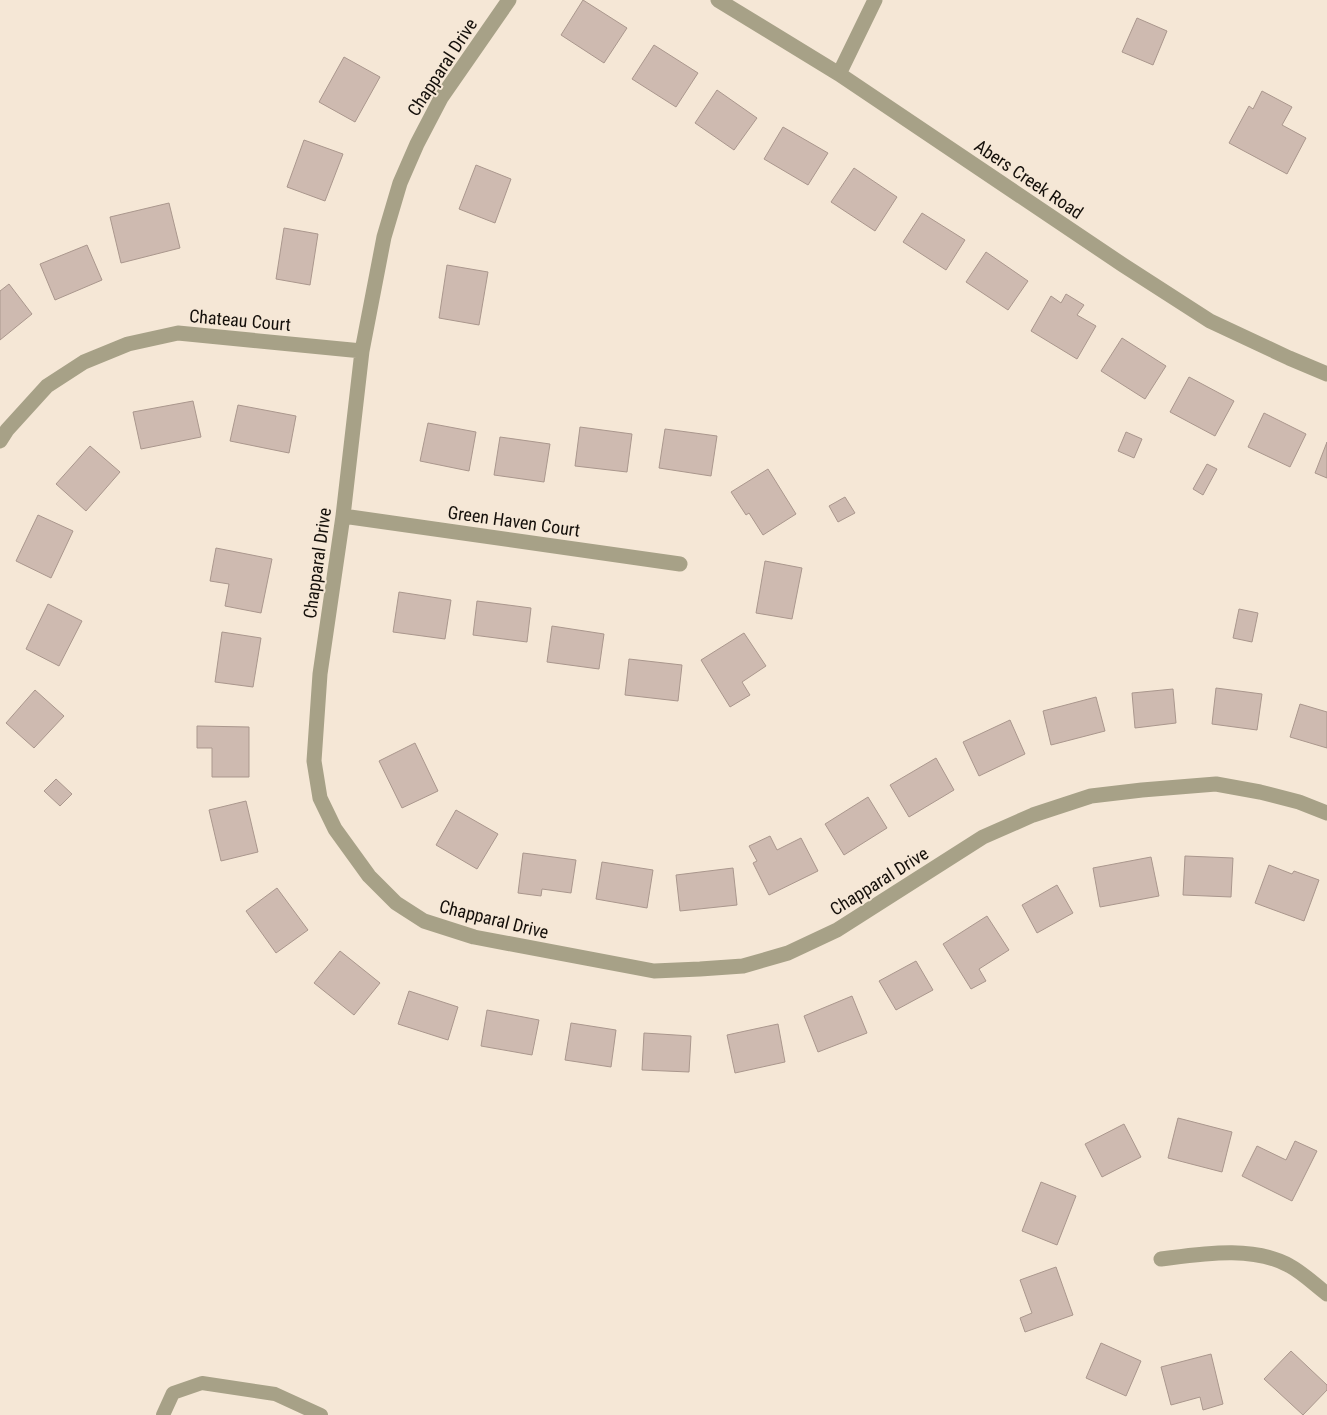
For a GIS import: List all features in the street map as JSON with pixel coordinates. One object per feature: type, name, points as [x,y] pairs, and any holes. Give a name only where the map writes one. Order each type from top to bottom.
[{"type":"street","name":"Chapparal Drive","points":[[509,0],[440,98],[400,184],[384,237],[362,350],[343,516],[320,674],[314,762],[320,798],[336,829],[369,876],[396,903],[424,921],[474,937],[654,971],[743,966],[788,953],[837,930],[983,837],[1033,815],[1091,796],[1216,784],[1260,792],[1299,802],[1327,813]]},
{"type":"street","name":"Abers Creek Road","points":[[718,0],[839,74],[1123,265],[1210,321],[1327,374]]},
{"type":"street","points":[[839,74],[875,0]]},
{"type":"street","name":"Chateau Court","points":[[0,441],[7,430],[47,386],[84,362],[128,344],[178,333],[362,350]]},
{"type":"street","name":"Green Haven Court","points":[[343,516],[680,564]]},
{"type":"street","points":[[1161,1259],[1219,1252],[1259,1255],[1290,1266],[1327,1294]]},
{"type":"lane","points":[[162,1415],[173,1393],[202,1383],[275,1394],[320,1415]]},
{"type":"building","points":[[583,0],[627,28],[604,63],[561,35]]},
{"type":"building","points":[[1137,18],[1167,31],[1153,65],[1122,52]]},
{"type":"building","points":[[654,45],[698,73],[676,107],[632,79]]},
{"type":"building","points":[[344,57],[380,77],[355,122],[319,102]]},
{"type":"building","points":[[717,90],[757,118],[734,150],[695,123]]},
{"type":"building","points":[[1262,91],[1292,107],[1282,125],[1306,138],[1287,174],[1229,143],[1249,106],[1253,109]]},
{"type":"building","points":[[783,127],[828,153],[808,185],[764,159]]},
{"type":"building","points":[[304,140],[343,154],[325,201],[287,187]]},
{"type":"building","points":[[476,165],[511,179],[495,223],[459,209]]},
{"type":"building","points":[[854,168],[897,197],[875,231],[831,202]]},
{"type":"building","points":[[169,203],[180,248],[121,263],[110,217]]},
{"type":"building","points":[[922,213],[965,240],[946,270],[903,242]]},
{"type":"building","points":[[284,228],[318,234],[310,285],[276,279]]},
{"type":"building","points":[[87,245],[102,280],[55,300],[40,264]]},
{"type":"building","points":[[986,252],[1028,281],[1008,310],[966,282]]},
{"type":"building","points":[[447,265],[488,272],[479,325],[439,318]]},
{"type":"building","points":[[9,284],[32,314],[0,340],[0,291]]},
{"type":"building","points":[[1066,294],[1084,305],[1077,315],[1096,326],[1077,359],[1031,331],[1051,296],[1061,303]]},
{"type":"building","points":[[1122,338],[1166,366],[1145,399],[1101,371]]},
{"type":"building","points":[[1189,377],[1234,401],[1215,436],[1170,412]]},
{"type":"building","points":[[193,401],[201,437],[141,449],[133,412]]},
{"type":"building","points":[[238,405],[296,416],[289,453],[230,441]]},
{"type":"building","points":[[1264,413],[1306,434],[1290,467],[1248,447]]},
{"type":"building","points":[[428,423],[476,432],[469,471],[420,461]]},
{"type":"building","points":[[580,427],[632,434],[627,472],[575,466]]},
{"type":"building","points":[[665,429],[717,436],[711,476],[659,468]]},
{"type":"building","points":[[1126,432],[1142,439],[1134,458],[1118,451]]},
{"type":"building","points":[[500,437],[550,444],[544,482],[494,475]]},
{"type":"building","points":[[1327,442],[1327,478],[1315,473]]},
{"type":"building","points":[[90,446],[120,472],[86,511],[56,484]]},
{"type":"building","points":[[1207,464],[1217,469],[1203,495],[1193,489]]},
{"type":"building","points":[[768,469],[796,514],[763,535],[749,513],[746,515],[731,492]]},
{"type":"building","points":[[845,497],[855,513],[838,522],[829,506]]},
{"type":"building","points":[[38,515],[73,531],[51,578],[16,561]]},
{"type":"building","points":[[216,548],[272,559],[261,613],[225,606],[229,584],[210,581]]},
{"type":"building","points":[[765,561],[802,568],[792,619],[756,613]]},
{"type":"building","points":[[399,592],[451,600],[445,639],[393,632]]},
{"type":"building","points":[[477,601],[531,608],[527,642],[473,635]]},
{"type":"building","points":[[48,604],[82,621],[59,666],[26,649]]},
{"type":"building","points":[[1239,609],[1258,613],[1252,642],[1233,638]]},
{"type":"building","points":[[552,626],[604,634],[599,669],[547,662]]},
{"type":"building","points":[[222,632],[261,638],[253,687],[215,682]]},
{"type":"building","points":[[744,633],[766,666],[742,682],[750,695],[730,707],[701,660]]},
{"type":"building","points":[[629,659],[682,665],[678,701],[625,695]]},
{"type":"building","points":[[1216,688],[1262,694],[1257,730],[1212,724]]},
{"type":"building","points":[[1173,689],[1176,723],[1135,728],[1132,693]]},
{"type":"building","points":[[35,690],[64,716],[34,748],[6,723]]},
{"type":"building","points":[[1096,697],[1105,731],[1051,745],[1043,711]]},
{"type":"building","points":[[1300,704],[1327,712],[1327,748],[1290,737]]},
{"type":"building","points":[[1010,720],[1025,754],[979,776],[963,742]]},
{"type":"building","points":[[197,726],[249,727],[249,777],[212,777],[212,748],[197,748]]},
{"type":"building","points":[[415,743],[438,791],[402,808],[379,761]]},
{"type":"building","points":[[936,758],[954,790],[909,817],[890,785]]},
{"type":"building","points":[[56,779],[72,794],[60,806],[44,791]]},
{"type":"building","points":[[868,797],[887,828],[844,855],[825,824]]},
{"type":"building","points":[[246,801],[258,852],[221,861],[209,810]]},
{"type":"building","points":[[456,810],[498,834],[477,869],[436,845]]},
{"type":"building","points":[[770,836],[777,850],[801,838],[818,871],[769,895],[753,863],[757,861],[749,846]]},
{"type":"building","points":[[523,853],[576,860],[571,893],[542,889],[541,896],[518,893]]},
{"type":"building","points":[[1185,856],[1233,858],[1231,897],[1183,895]]},
{"type":"building","points":[[1151,857],[1159,896],[1100,907],[1093,868]]},
{"type":"building","points":[[602,862],[653,870],[647,908],[596,899]]},
{"type":"building","points":[[1269,865],[1292,874],[1294,871],[1319,880],[1304,921],[1255,903]]},
{"type":"building","points":[[733,868],[737,905],[680,911],[676,875]]},
{"type":"building","points":[[1057,885],[1073,913],[1037,933],[1022,905]]},
{"type":"building","points":[[277,888],[308,930],[276,953],[246,911]]},
{"type":"building","points":[[987,916],[1009,950],[979,969],[986,981],[971,989],[943,944]]},
{"type":"building","points":[[340,951],[380,983],[354,1015],[314,983]]},
{"type":"building","points":[[916,961],[933,990],[896,1010],[879,981]]},
{"type":"building","points":[[409,991],[458,1007],[448,1040],[398,1024]]},
{"type":"building","points":[[852,996],[867,1033],[818,1052],[804,1016]]},
{"type":"building","points":[[487,1010],[539,1020],[532,1055],[481,1046]]},
{"type":"building","points":[[571,1023],[616,1030],[611,1067],[565,1060]]},
{"type":"building","points":[[778,1024],[785,1062],[735,1073],[727,1035]]},
{"type":"building","points":[[644,1033],[691,1036],[689,1072],[642,1070]]},
{"type":"building","points":[[1178,1118],[1232,1132],[1222,1172],[1168,1158]]},
{"type":"building","points":[[1124,1124],[1141,1157],[1102,1177],[1085,1144]]},
{"type":"building","points":[[1295,1141],[1317,1151],[1292,1201],[1242,1176],[1257,1146],[1286,1160]]},
{"type":"building","points":[[1041,1182],[1076,1196],[1057,1245],[1022,1231]]},
{"type":"building","points":[[1056,1267],[1073,1315],[1025,1332],[1020,1318],[1032,1313],[1020,1280]]},
{"type":"building","points":[[1101,1343],[1141,1361],[1126,1396],[1086,1378]]},
{"type":"building","points":[[1291,1351],[1327,1385],[1327,1390],[1303,1415],[1264,1379]]},
{"type":"building","points":[[1211,1354],[1223,1404],[1203,1410],[1200,1397],[1171,1405],[1161,1367]]}]
